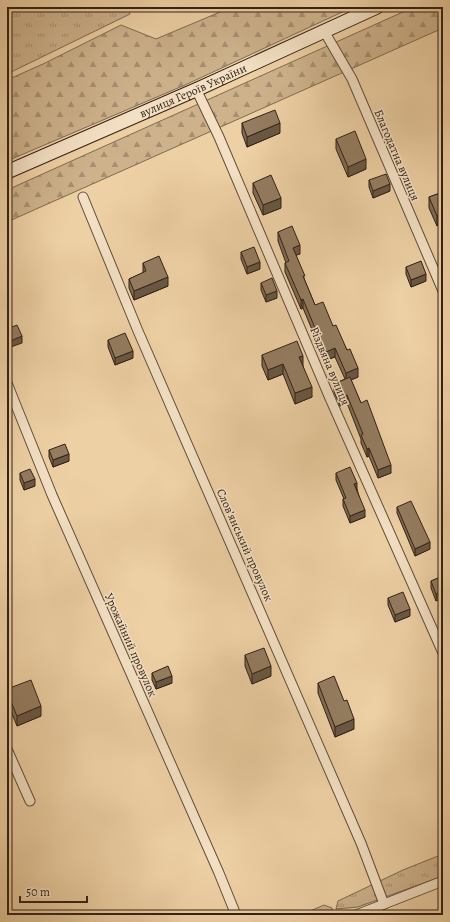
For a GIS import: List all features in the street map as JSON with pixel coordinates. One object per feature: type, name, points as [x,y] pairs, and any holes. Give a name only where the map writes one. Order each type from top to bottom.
[{"type":"main road","name":"вулиця Героїв України","points":[[7,172],[377,7]]},
{"type":"street","name":"Благодатна вулиця","points":[[324,31],[352,79],[443,291]]},
{"type":"street","name":"Різдвяна вулиця","points":[[196,89],[220,137],[329,396],[443,653]]},
{"type":"street","name":"Словʼянський провулок","points":[[83,197],[138,331],[362,843],[384,904]]},
{"type":"street","name":"Урожайний провулок","points":[[7,383],[52,495],[219,873],[236,915]]},
{"type":"street","points":[[7,749],[30,801]]},
{"type":"street","points":[[356,915],[443,881]]},
{"type":"green space","points":[[7,7],[127,7],[130,14],[7,74]]},
{"type":"green space","points":[[232,7],[353,7],[185,85],[7,161],[7,80],[43,64],[121,25],[156,39]]},
{"type":"green space","points":[[414,7],[443,7],[443,28],[7,222],[7,190]]},
{"type":"green space","points":[[443,854],[443,876],[358,907],[336,909],[338,901],[403,870]]},
{"type":"green space","points":[[324,905],[332,908],[333,915],[301,915]]},
{"type":"building","points":[[275,110],[280,123],[247,137],[242,123]]},
{"type":"building","points":[[355,131],[366,159],[348,167],[336,139]]},
{"type":"building","points":[[386,174],[390,184],[373,191],[369,180]]},
{"type":"building","points":[[271,175],[281,198],[263,205],[253,183]]},
{"type":"building","points":[[443,192],[443,213],[437,216],[429,197]]},
{"type":"building","points":[[292,226],[300,245],[293,248],[315,305],[323,302],[333,326],[336,325],[347,350],[350,349],[358,368],[346,373],[335,348],[326,352],[303,299],[301,300],[285,263],[289,261],[278,232]]},
{"type":"building","points":[[254,247],[260,262],[247,267],[241,252]]},
{"type":"building","points":[[159,256],[168,277],[134,291],[129,279],[146,271],[143,263]]},
{"type":"building","points":[[421,261],[426,274],[411,280],[406,267]]},
{"type":"building","points":[[272,278],[277,291],[266,295],[261,283]]},
{"type":"building","points":[[17,325],[22,336],[8,342],[7,329]]},
{"type":"building","points":[[125,333],[133,351],[115,358],[108,340]]},
{"type":"building","points":[[297,341],[303,356],[299,357],[312,387],[295,393],[283,364],[268,370],[262,355]]},
{"type":"building","points":[[350,377],[361,403],[367,400],[391,465],[378,470],[369,448],[367,449],[361,435],[363,434],[347,395],[340,398],[334,384]]},
{"type":"building","points":[[65,444],[69,454],[53,460],[49,450]]},
{"type":"building","points":[[350,467],[357,483],[354,484],[365,510],[350,516],[343,499],[346,498],[336,473]]},
{"type":"building","points":[[30,469],[35,479],[24,483],[20,473]]},
{"type":"building","points":[[411,501],[430,542],[415,549],[397,507]]},
{"type":"building","points":[[443,576],[443,591],[436,594],[431,581]]},
{"type":"building","points":[[403,592],[410,609],[395,615],[388,598]]},
{"type":"building","points":[[264,648],[271,666],[252,674],[245,655]]},
{"type":"building","points":[[168,666],[172,676],[156,682],[152,673]]},
{"type":"building","points":[[334,676],[344,701],[347,700],[354,719],[335,727],[318,683]]},
{"type":"building","points":[[31,680],[41,706],[17,716],[7,689]]}]
